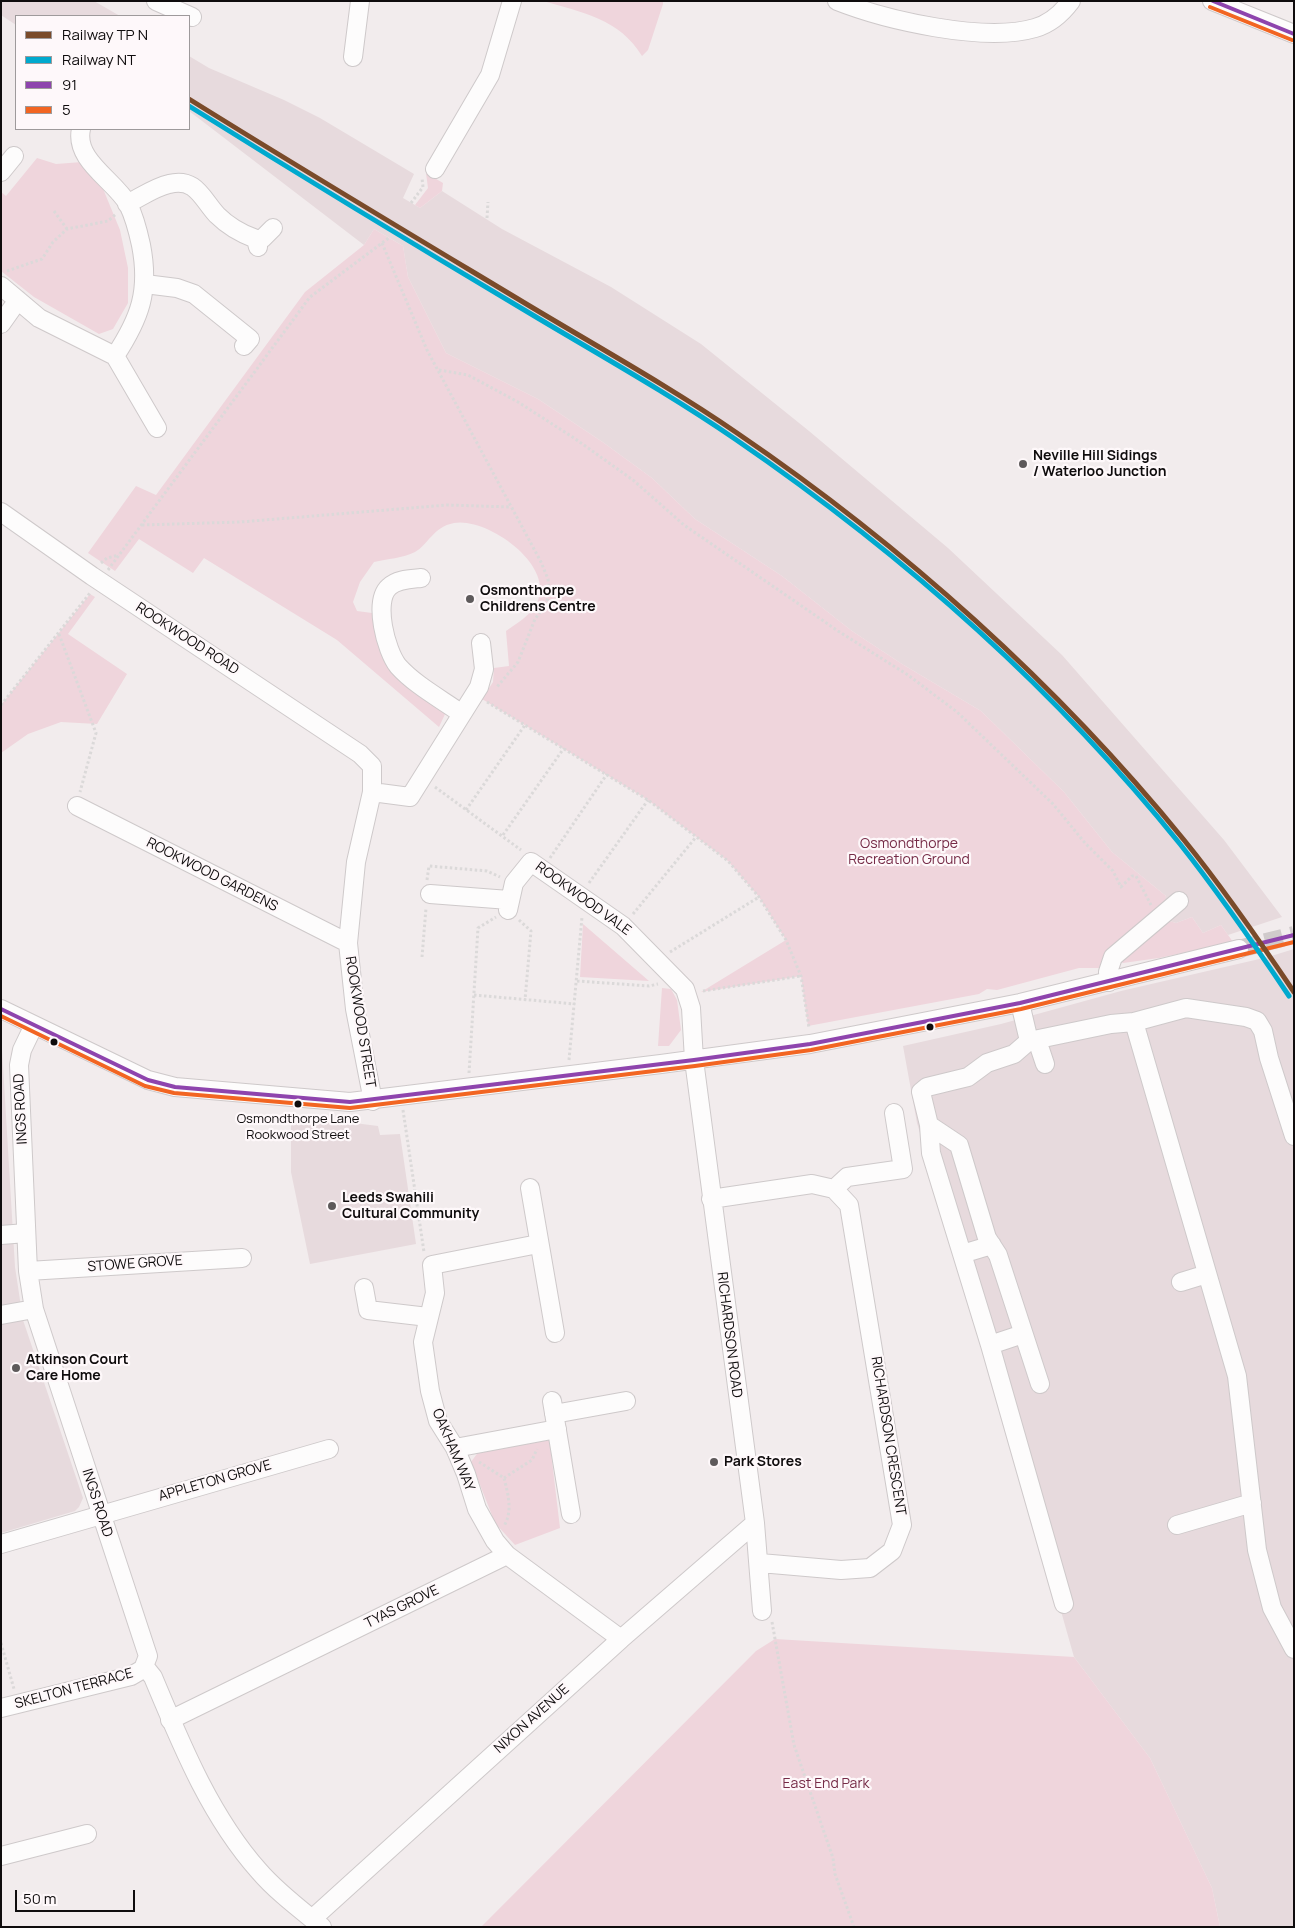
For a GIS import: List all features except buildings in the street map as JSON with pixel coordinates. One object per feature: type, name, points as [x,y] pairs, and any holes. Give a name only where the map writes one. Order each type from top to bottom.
[{"type":"street","points":[[353,57],[360,1]]},
{"type":"street","points":[[434,169],[490,75],[512,1]]},
{"type":"street","points":[[836,1],[893,20],[931,27],[995,32],[1036,28],[1051,21],[1071,1]]},
{"type":"street","points":[[1212,1],[1294,34]]},
{"type":"street","points":[[162,2],[188,15]]},
{"type":"street","points":[[81,130],[81,144],[85,154],[127,204],[138,232],[145,284],[140,309],[130,334],[115,356]]},
{"type":"street","points":[[1,172],[14,156]]},
{"type":"street","points":[[127,204],[168,184],[180,182],[189,184],[199,190],[217,215],[231,227],[257,243],[273,228]]},
{"type":"street","points":[[145,284],[177,288],[194,294],[250,339],[244,346]]},
{"type":"street","points":[[1,286],[39,318],[115,356],[157,428]]},
{"type":"street","points":[[1,324],[18,300]]},
{"type":"street","name":"ROOKWOOD ROAD","points":[[1,512],[99,581],[360,754],[372,766]]},
{"type":"street","points":[[421,578],[393,584],[384,593],[381,607],[388,650],[398,665],[414,680],[462,714]]},
{"type":"street","points":[[372,792],[410,797],[462,714],[485,693],[481,643]]},
{"type":"street","name":"ROOKWOOD STREET","points":[[372,766],[372,792],[356,862],[348,943],[356,1009],[373,1101]]},
{"type":"street","name":"ROOKWOOD GARDENS","points":[[76,806],[348,943]]},
{"type":"street","name":"ROOKWOOD VALE","points":[[509,905],[514,883],[536,865],[623,926],[683,987]]},
{"type":"street","points":[[430,894],[509,905]]},
{"type":"street","points":[[1109,982],[1108,972],[1113,956],[1180,901]]},
{"type":"street","points":[[1,1009],[148,1080],[174,1087],[327,1102],[373,1101],[810,1044],[1020,1003],[1239,949]]},
{"type":"street","points":[[683,987],[692,1008],[694,1060]]},
{"type":"street","points":[[1020,1003],[1033,1040],[1045,1064]]},
{"type":"street","points":[[1064,1604],[990,1345],[931,1153],[928,1125],[921,1092],[927,1087],[968,1077],[987,1063],[1014,1054],[1033,1040],[1111,1024],[1134,1022],[1194,1007],[1257,1021],[1263,1031],[1269,1058],[1294,1136]]},
{"type":"street","points":[[1134,1022],[1237,1376],[1252,1503],[1253,1527],[1268,1597],[1294,1650]]},
{"type":"street","name":"INGS ROAD","points":[[34,1025],[22,1050],[19,1066],[28,1271],[34,1309],[147,1649],[148,1656],[145,1666],[153,1677],[170,1720],[211,1802],[234,1839],[259,1871],[317,1923]]},
{"type":"street","name":"RICHARDSON ROAD","points":[[694,1060],[760,1563],[762,1611]]},
{"type":"street","points":[[711,1199],[812,1184],[834,1189],[848,1177],[903,1168],[894,1113]]},
{"type":"street","points":[[928,1125],[959,1145],[987,1238],[998,1255],[1040,1384]]},
{"type":"street","points":[[530,1188],[538,1244],[555,1333]]},
{"type":"street","name":"RICHARDSON CRESCENT","points":[[760,1563],[842,1570],[870,1568],[892,1551],[902,1525],[852,1216],[843,1196],[834,1189]]},
{"type":"street","points":[[1,1235],[26,1233]]},
{"type":"street","points":[[432,1265],[538,1244]]},
{"type":"street","points":[[962,1254],[992,1245]]},
{"type":"street","name":"STOWE GROVE","points":[[28,1271],[242,1258]]},
{"type":"street","name":"OAKHAM WAY","points":[[432,1265],[435,1293],[423,1342],[430,1391],[438,1421],[455,1448],[466,1474],[477,1509],[495,1541],[507,1555]]},
{"type":"street","points":[[1182,1282],[1207,1274]]},
{"type":"street","points":[[364,1288],[368,1310],[428,1318]]},
{"type":"street","points":[[1,1314],[34,1309]]},
{"type":"street","points":[[990,1345],[1023,1334]]},
{"type":"street","points":[[455,1448],[554,1415],[626,1401]]},
{"type":"street","points":[[554,1415],[571,1514]]},
{"type":"street","name":"APPLETON GROVE","points":[[1,1544],[329,1449]]},
{"type":"street","points":[[1177,1524],[1252,1503]]},
{"type":"street","name":"NIXON AVENUE","points":[[317,1923],[621,1639],[755,1523]]},
{"type":"street","points":[[507,1555],[621,1639]]},
{"type":"street","name":"TYAS GROVE","points":[[170,1720],[507,1555]]},
{"type":"street","name":"SKELTON TERRACE","points":[[9,1706],[132,1676],[145,1666]]},
{"type":"street","points":[[1,1856],[87,1834]]},
{"type":"path","points":[[411,203],[423,187],[422,170],[434,169]]},
{"type":"path","points":[[488,202],[488,218]]},
{"type":"path","points":[[1,273],[30,265],[42,259],[53,242],[67,229],[108,221],[127,204]]},
{"type":"path","points":[[54,211],[67,229]]},
{"type":"path","points":[[1,705],[59,634],[310,298],[390,237]]},
{"type":"path","points":[[382,243],[428,350],[541,562],[548,579],[549,596],[535,619],[518,662],[485,693],[526,725],[648,800],[728,861],[759,897],[786,940],[801,976],[810,1044]]},
{"type":"path","points":[[439,370],[468,375],[518,402],[574,438],[633,480],[684,525],[838,631],[908,675],[957,712],[1054,804],[1085,843],[1113,871],[1121,887],[1132,876],[1136,876],[1159,918]]},
{"type":"path","points":[[141,525],[240,522],[447,505],[511,506]]},
{"type":"path","points":[[59,634],[96,733],[76,806]]},
{"type":"path","points":[[466,810],[526,725]]},
{"type":"path","points":[[503,836],[564,748]]},
{"type":"path","points":[[422,778],[517,846],[536,865],[607,774]]},
{"type":"path","points":[[568,1076],[577,981],[582,896],[648,800]]},
{"type":"path","points":[[623,926],[696,837]]},
{"type":"path","points":[[657,959],[759,897]]},
{"type":"path","points":[[468,1088],[478,928],[509,905],[531,931],[525,1000]]},
{"type":"path","points":[[577,981],[683,987],[801,976]]},
{"type":"path","points":[[474,995],[575,1004]]},
{"type":"path","points":[[401,1097],[425,1256],[432,1265]]},
{"type":"path","points":[[504,1478],[532,1460],[554,1415]]},
{"type":"path","points":[[455,1448],[504,1478],[509,1498],[509,1517],[495,1541]]},
{"type":"path","points":[[762,1611],[770,1611],[794,1745],[833,1858],[835,1874],[854,1927]]},
{"type":"path","points":[[1,1643],[9,1706]]},
{"type":"shaded area","points":[[1,1],[94,1],[118,15],[15,15],[15,24],[1,15]]},
{"type":"shaded area","points":[[190,57],[209,68],[284,100],[320,118],[414,174],[403,198],[420,208],[442,191],[502,229],[611,287],[701,344],[809,431],[948,548],[1062,655],[1224,840],[1282,917],[1228,935],[1221,925],[1203,933],[1192,917],[1176,923],[1166,920],[1158,908],[1166,896],[1112,852],[1064,792],[981,711],[902,664],[852,631],[782,576],[695,519],[652,478],[604,443],[538,399],[446,353],[408,277],[403,246],[374,229],[364,245],[190,112]]},
{"type":"shaded area","points":[[1294,949],[1294,1927],[1220,1927],[1212,1888],[1150,1758],[1074,1657],[1003,1407],[917,1123],[903,1046],[1001,1024],[1121,991],[1268,957]]},
{"type":"shaded area","points":[[1,1032],[15,1267],[23,1320],[83,1498],[75,1511],[1,1533]]},
{"type":"shaded area","points":[[291,1115],[378,1126],[380,1135],[400,1134],[416,1244],[310,1264],[291,1172]]},
{"type":"green space","points":[[543,1],[663,1],[663,4],[648,50],[642,56],[623,33],[611,25],[585,13]]},
{"type":"green space","points":[[37,158],[56,164],[82,162],[99,179],[120,230],[128,268],[128,303],[113,329],[99,334],[34,297],[1,271],[1,192],[6,196]]},
{"type":"green space","points":[[426,173],[443,183],[442,191],[420,208],[415,205],[428,188]]},
{"type":"green space","name":"Osmondthorpe Recreation Ground","points":[[374,229],[403,246],[408,277],[446,353],[538,399],[604,443],[652,478],[695,519],[782,576],[852,631],[902,664],[981,711],[1064,792],[1112,852],[1166,896],[1164,903],[1108,956],[1099,968],[1079,968],[997,990],[987,989],[979,994],[808,1026],[801,976],[701,992],[786,940],[759,897],[728,861],[648,800],[482,699],[493,682],[494,668],[509,666],[506,631],[523,619],[537,603],[540,588],[537,574],[528,559],[515,546],[484,528],[468,523],[454,523],[441,528],[415,552],[374,562],[360,582],[353,602],[357,611],[372,613],[383,654],[446,712],[439,727],[337,640],[204,558],[193,573],[139,539],[115,571],[88,553],[136,486],[156,495],[305,292],[364,245]]},
{"type":"green space","points":[[90,594],[95,597],[68,634],[127,674],[97,724],[61,722],[28,734],[1,753],[1,705]]},
{"type":"green space","points":[[1192,917],[1203,933],[1221,925],[1233,942],[1159,958],[1123,963],[1120,960],[1166,920],[1176,923]]},
{"type":"green space","points":[[583,924],[649,981],[580,977]]},
{"type":"green space","points":[[662,988],[671,989],[677,1000],[681,1030],[669,1046],[658,1046]]},
{"type":"green space","points":[[549,1436],[560,1528],[515,1545],[495,1523],[471,1462],[479,1451]]},
{"type":"green space","name":"East End Park","points":[[775,1639],[1074,1657],[1150,1758],[1212,1888],[1220,1927],[481,1927],[756,1651]]},
{"type":"tunnel","points":[[1239,949],[1294,935]]},
{"type":"transit line","name":"91","points":[[1213,1],[1294,34]]},
{"type":"transit line","name":"5","points":[[1210,7],[1292,40]]},
{"type":"transit line","points":[[190,100],[686,400],[737,433],[859,522],[975,620],[1031,672],[1084,726],[1184,840],[1240,914],[1294,992]]},
{"type":"transit line","name":"91","points":[[1,1009],[148,1080],[175,1087],[350,1102],[810,1044],[1020,1003],[1294,935]]},
{"type":"transit line","name":"5","points":[[1,1016],[145,1086],[174,1093],[350,1108],[811,1050],[1021,1009],[1294,942]]},
{"type":"rail line","name":"NT","points":[[190,107],[399,235],[632,373],[735,439],[796,482],[856,528],[972,625],[1081,731],[1180,844],[1209,881],[1289,996]]},
{"type":"place","name":"Neville Hill Sidings / Waterloo Junction","points":[[1023,464]]},
{"type":"place","name":"Osmonthorpe Childrens Centre","points":[[470,599]]},
{"type":"place","name":"Osmondthorpe Lane Rookwood Street","points":[[298,1104]]},
{"type":"place","name":"Leeds Swahili Cultural Community","points":[[332,1206]]},
{"type":"place","name":"Atkinson Court Care Home","points":[[16,1368]]},
{"type":"place","name":"Park Stores","points":[[714,1462]]}]
